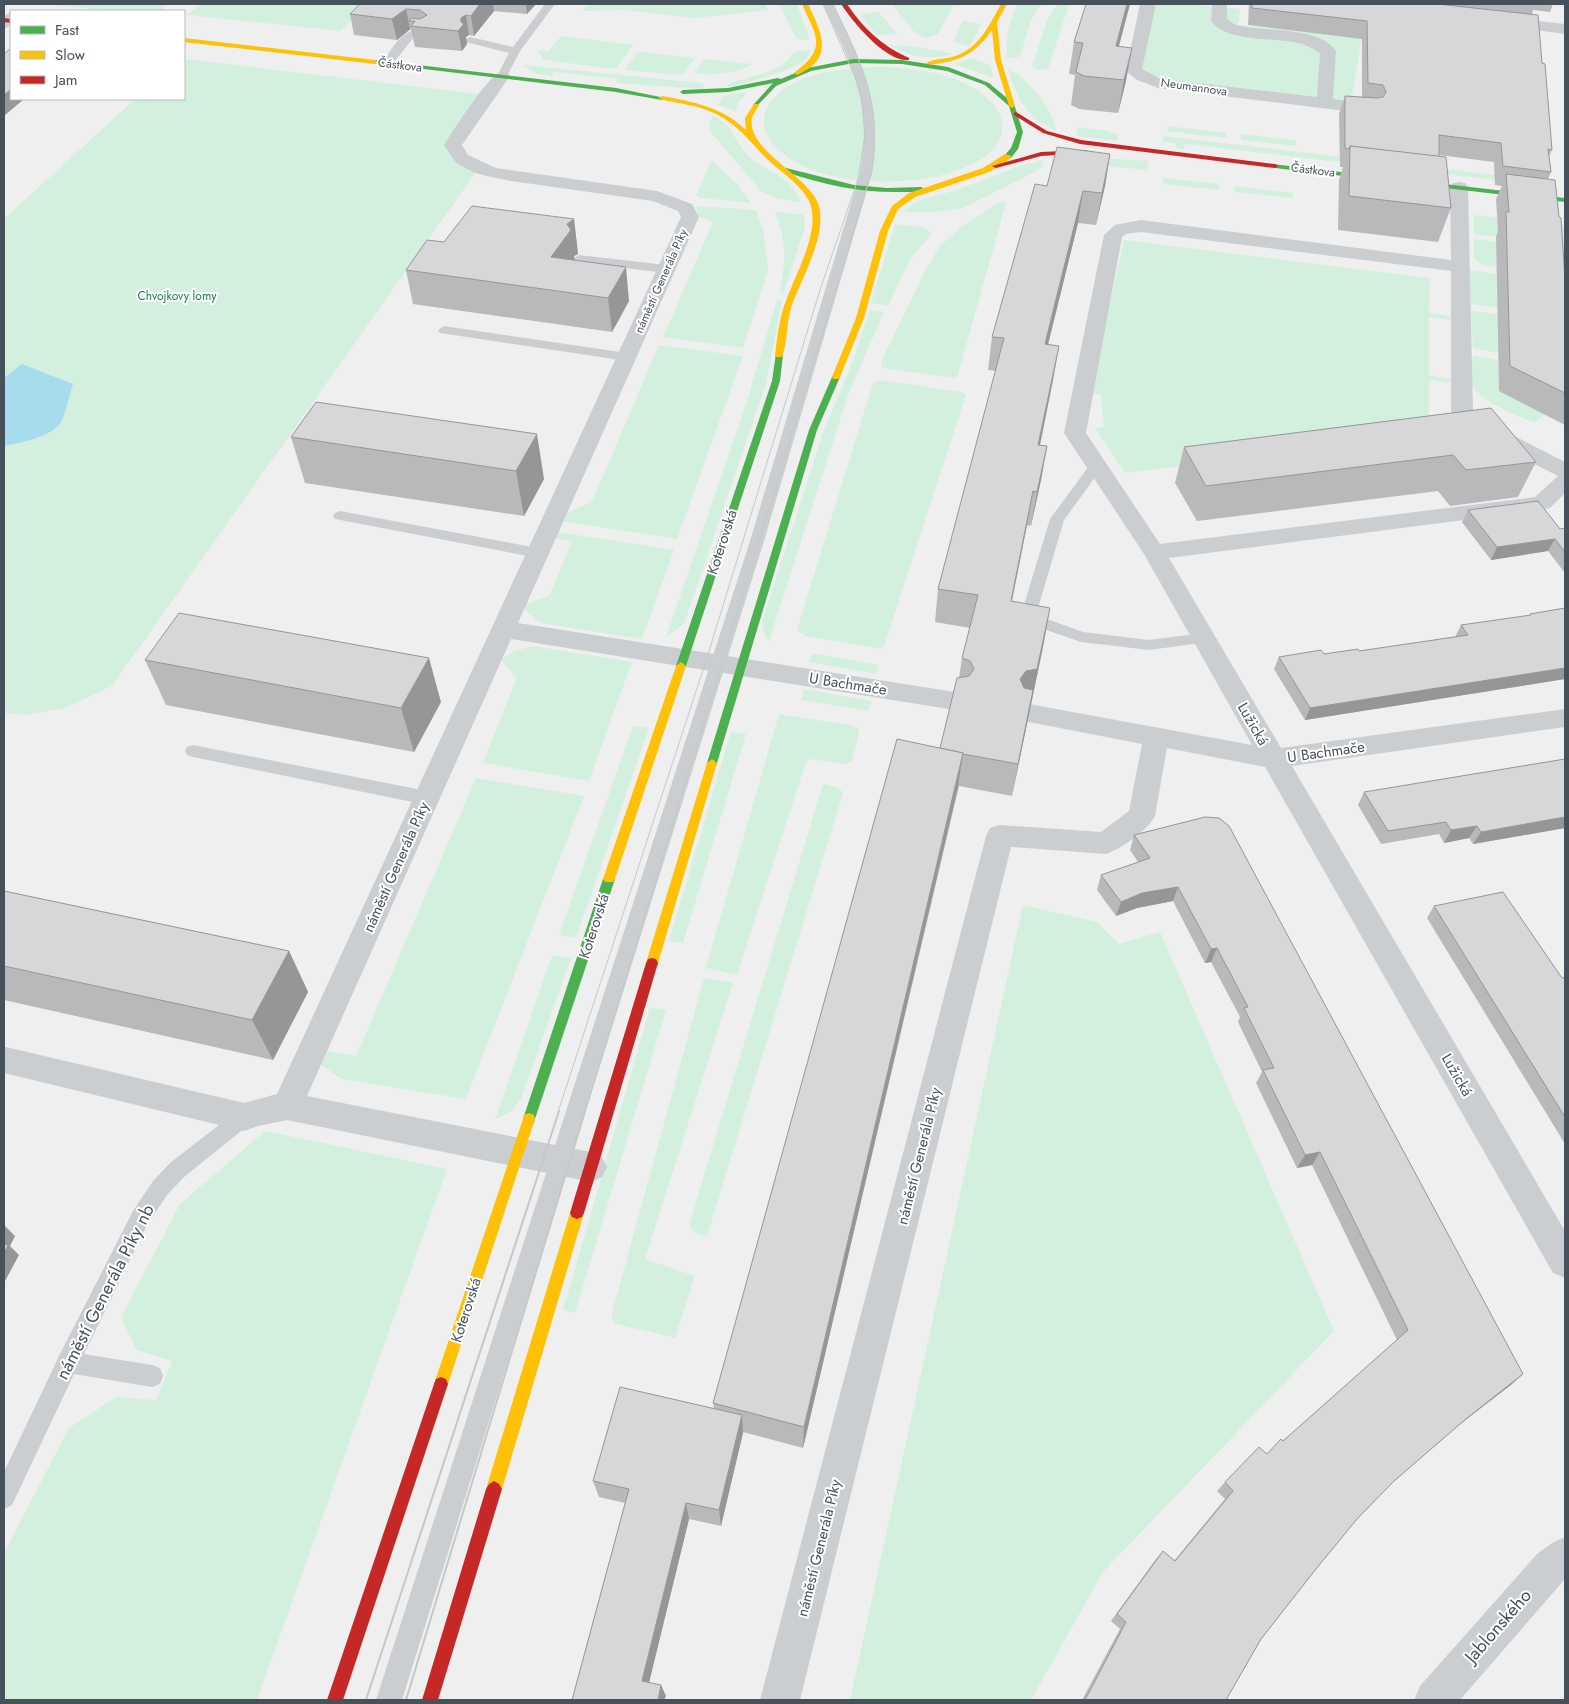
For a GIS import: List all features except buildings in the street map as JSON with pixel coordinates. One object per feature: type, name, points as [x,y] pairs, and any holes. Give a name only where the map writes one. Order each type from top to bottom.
[{"type":"street","points":[[753,140],[748,120],[754,105],[764,92],[816,61],[821,52],[820,42],[805,4]]},
{"type":"street","points":[[844,4],[862,28],[881,47],[918,63],[970,76],[995,90],[1014,110]]},
{"type":"street","points":[[793,75],[830,64],[854,61],[940,62],[972,51],[986,38],[1004,4]]},
{"type":"street","name":"Neumannova","points":[[1148,4],[1134,70],[1144,78],[1158,83],[1371,109]]},
{"type":"street","points":[[1220,4],[1219,21],[1225,26],[1237,30],[1301,38],[1318,43],[1328,51],[1325,104]]},
{"type":"street","points":[[1486,20],[1565,28]]},
{"type":"street","name":"Koterovská","points":[[430,1700],[591,1167],[730,665],[813,430],[860,317],[888,218],[899,203],[909,196],[982,172],[995,165],[1012,149],[1020,132],[998,60],[995,23]]},
{"type":"street","name":"Částkova","points":[[185,40],[616,90],[701,105],[728,116],[753,140]]},
{"type":"street","name":"Částkova","points":[[616,90],[707,92],[757,86],[793,75]]},
{"type":"street","name":"náměstí Generála Píky","points":[[287,1106],[690,217],[686,208],[657,196],[511,176],[480,168],[462,159],[453,145],[502,76]]},
{"type":"street","name":"Částkova","points":[[1014,110],[1032,126],[1045,132],[1083,142],[1150,152],[1565,200]]},
{"type":"street","name":"Koterovská","points":[[335,1700],[776,381],[784,320],[815,228],[816,211],[813,201],[795,177],[762,151],[753,140]]},
{"type":"street","name":"Částkova","points":[[982,172],[1016,159],[1042,153],[1150,152]]},
{"type":"street","name":"Koterovská","points":[[775,162],[787,169],[818,181],[861,189],[898,190],[943,185]]},
{"type":"street","points":[[1459,188],[1462,411],[1471,422],[1565,471]]},
{"type":"street","name":"Lužická","points":[[1461,267],[1141,226],[1121,229],[1113,235],[1075,433],[1154,552],[1565,1262]]},
{"type":"street","points":[[1154,552],[1542,502],[1565,482]]},
{"type":"street","points":[[504,629],[730,665]]},
{"type":"street","name":"U Bachmače","points":[[730,665],[955,701]]},
{"type":"street","name":"U Bachmače","points":[[1029,713],[1274,759],[1565,718]]},
{"type":"street","name":"náměstí Generála Píky","points":[[780,1700],[1000,836],[1106,843],[1142,816],[1156,737]]},
{"type":"street","points":[[6,1060],[244,1118],[257,1112],[287,1106],[591,1167]]},
{"type":"street","name":"Jablonského","points":[[1434,1700],[1550,1568],[1565,1556]]},
{"type":"lane","points":[[502,76],[515,51],[550,4]]},
{"type":"lane","name":"Koterovská","points":[[389,1700],[560,1161],[730,665],[760,532],[868,165],[871,125],[868,99],[854,61],[828,4]]},
{"type":"lane","points":[[387,64],[396,48],[411,34],[424,35]]},
{"type":"lane","points":[[470,40],[515,51]]},
{"type":"lane","points":[[579,259],[666,269]]},
{"type":"lane","points":[[444,330],[627,357]]},
{"type":"lane","points":[[1097,465],[1057,519],[1028,618],[1081,636],[1149,645],[1203,638]]},
{"type":"lane","points":[[340,516],[538,553]]},
{"type":"lane","points":[[193,751],[427,798]]},
{"type":"lane","name":"náměstí Generála Píky nb","points":[[4,1497],[68,1362],[140,1218],[160,1188],[177,1170],[244,1118]]},
{"type":"lane","points":[[68,1362],[152,1376]]},
{"type":"green space","points":[[48,4],[165,4],[162,10],[100,10]]},
{"type":"green space","points":[[200,4],[369,4],[340,31],[187,15]]},
{"type":"green space","points":[[582,4],[765,4],[768,10],[695,18],[624,10],[582,11],[588,5]]},
{"type":"green space","points":[[779,4],[797,4],[810,40],[796,38]]},
{"type":"green space","points":[[892,4],[954,4],[938,34],[925,38],[915,33]]},
{"type":"green space","points":[[1018,4],[1042,4],[1031,20],[1020,57],[1007,58],[1008,30]]},
{"type":"green space","points":[[1058,4],[1069,4],[1048,69],[1038,70],[1032,67],[1047,20]]},
{"type":"green space","points":[[1148,4],[1192,4],[1240,9],[1238,25],[1362,38],[1350,107],[1158,83],[1134,71]]},
{"type":"green space","points":[[878,11],[897,34],[877,35],[860,15]]},
{"type":"green space","points":[[963,21],[981,24],[974,40],[969,46],[953,42]]},
{"type":"green space","points":[[561,36],[633,45],[615,69],[544,60],[537,50],[549,51]]},
{"type":"green space","points":[[889,45],[919,47],[954,54],[921,57],[906,53]]},
{"type":"green space","points":[[810,50],[808,57],[794,67],[770,76],[727,87],[731,83],[773,70],[782,65],[795,52]]},
{"type":"green space","points":[[637,53],[694,59],[682,75],[624,70]]},
{"type":"green space","points":[[971,58],[991,65],[993,78],[954,64]]},
{"type":"green space","name":"Chvojkovy lomy","points":[[185,59],[487,95],[453,145],[479,168],[112,686],[65,708],[27,715],[4,713],[4,219],[134,100],[185,100]]},
{"type":"green space","points":[[705,59],[753,64],[724,73],[700,74],[694,72]]},
{"type":"green space","points":[[524,65],[700,83],[704,85],[703,89],[616,83],[618,79],[554,72],[552,76],[548,76],[533,72]]},
{"type":"green space","points":[[875,67],[906,68],[939,74],[955,79],[983,94],[994,105],[1002,122],[1001,136],[997,145],[982,159],[947,174],[893,182],[835,177],[809,169],[787,156],[770,140],[765,130],[765,114],[773,99],[783,90],[807,77],[821,73],[834,70]]},
{"type":"green space","points":[[1008,70],[1016,73],[1031,86],[1045,104],[1056,130],[1030,114],[1015,90]]},
{"type":"green space","points":[[748,92],[738,103],[736,111],[718,105],[722,96]]},
{"type":"green space","points":[[713,115],[728,127],[751,158],[789,183],[802,203],[776,198],[761,191],[713,135],[709,125]]},
{"type":"green space","points":[[1168,126],[1226,133],[1226,138],[1167,131]]},
{"type":"green space","points":[[1078,127],[1110,131],[1110,133],[1118,134],[1117,141],[1076,136]]},
{"type":"green space","points":[[1241,134],[1296,140],[1295,146],[1241,140]]},
{"type":"green space","points":[[1163,136],[1547,181],[1547,186],[1185,144],[1184,149],[1175,148],[1176,143],[1162,141]]},
{"type":"green space","points":[[1084,157],[1149,161],[1146,170],[1099,165]]},
{"type":"green space","points":[[712,160],[737,184],[751,203],[701,198],[696,195]]},
{"type":"green space","points":[[1044,160],[1041,168],[1033,173],[963,208],[935,212],[902,212],[918,200],[954,191],[1019,166]]},
{"type":"green space","points":[[1164,178],[1219,184],[1219,190],[1163,184]]},
{"type":"green space","points":[[1234,186],[1293,193],[1293,198],[1234,192]]},
{"type":"green space","points":[[1003,201],[1006,203],[957,378],[882,367],[881,362],[926,269],[940,246],[960,228]]},
{"type":"green space","points":[[696,206],[756,210],[764,232],[768,271],[743,348],[663,337],[713,222],[698,216]]},
{"type":"green space","points":[[775,212],[804,215],[805,227],[784,292],[780,292],[784,251],[782,234]]},
{"type":"green space","points":[[1474,215],[1565,226],[1565,277],[1552,275],[1499,236],[1474,234]]},
{"type":"green space","points":[[895,224],[921,227],[932,233],[909,261],[888,306],[871,303]]},
{"type":"green space","points":[[1474,239],[1496,242],[1496,267],[1481,264],[1474,258]]},
{"type":"green space","points":[[1124,240],[1430,278],[1429,313],[1450,316],[1450,320],[1429,317],[1429,375],[1450,379],[1450,383],[1429,380],[1429,418],[1460,433],[1125,473],[1095,428],[1104,427],[1101,395],[1090,393]]},
{"type":"green space","points":[[1470,270],[1496,274],[1497,308],[1471,304]]},
{"type":"green space","points":[[777,300],[782,301],[766,384],[684,624],[666,637],[746,404]]},
{"type":"green space","points":[[870,310],[884,312],[848,395],[769,641],[764,635],[762,622],[824,430],[850,368]]},
{"type":"green space","points":[[1471,312],[1497,314],[1498,353],[1473,348]]},
{"type":"green space","points":[[659,345],[743,356],[677,539],[561,521],[564,514],[592,502]]},
{"type":"green space","points":[[1473,356],[1498,360],[1498,371],[1545,414],[1535,422],[1528,420],[1499,407],[1481,395],[1472,384]]},
{"type":"green space","points":[[879,380],[962,392],[966,395],[883,649],[805,636],[797,630],[873,383]]},
{"type":"green space","points":[[558,532],[674,550],[642,639],[540,623],[526,611],[523,605],[550,595],[572,541],[555,538]]},
{"type":"green space","points":[[533,646],[632,662],[589,781],[483,763],[517,678],[501,660],[514,651]]},
{"type":"green space","points":[[812,653],[879,665],[876,674],[809,662]]},
{"type":"green space","points":[[804,689],[872,701],[868,711],[801,700]]},
{"type":"green space","points":[[779,714],[849,725],[858,728],[859,733],[852,761],[846,764],[809,759],[804,768],[737,975],[706,968]]},
{"type":"green space","points":[[633,726],[649,728],[576,938],[559,935]]},
{"type":"green space","points":[[731,731],[746,734],[683,943],[669,941]]},
{"type":"green space","points":[[476,778],[584,796],[466,1099],[342,1079],[321,1065],[328,1051],[356,1056]]},
{"type":"green space","points":[[823,784],[839,788],[843,793],[707,1236],[701,1235],[694,1232],[689,1225]]},
{"type":"green space","points":[[1023,905],[1097,922],[1119,944],[1160,932],[1334,1331],[1103,1572],[1031,1700],[850,1700]]},
{"type":"green space","points":[[554,956],[571,958],[521,1099],[511,1111],[495,1120],[551,958]]},
{"type":"green space","points":[[704,978],[733,983],[645,1259],[695,1276],[675,1338],[613,1323],[612,1313]]},
{"type":"green space","points":[[650,1008],[666,1010],[575,1313],[563,1310]]},
{"type":"green space","points":[[265,1131],[447,1169],[257,1700],[4,1700],[4,1553],[69,1428],[116,1397],[156,1400],[172,1361],[136,1350],[121,1317],[180,1204]]},
{"type":"water","points":[[22,364],[73,384],[59,425],[40,437],[4,446],[4,378]]},
{"type":"tram line","points":[[558,1112],[706,661],[820,290],[858,179],[865,135],[862,101],[855,77],[823,4]]},
{"type":"tram line","points":[[585,1112],[872,171],[874,146],[872,104],[861,65],[833,4]]},
{"type":"tram line","points":[[366,1700],[559,1111]]},
{"type":"tram line","points":[[406,1700],[585,1111]]},
{"type":"traffic: fast","points":[[756,105],[774,85],[809,69],[854,61],[902,62],[948,69],[987,84],[1012,105],[1020,132],[1014,149],[1008,156]]},
{"type":"traffic: fast","points":[[375,62],[616,90],[662,98]]},
{"type":"traffic: fast","points":[[683,92],[728,90],[778,80]]},
{"type":"traffic: fast","points":[[1275,166],[1565,200]]},
{"type":"traffic: fast","points":[[789,170],[838,185],[887,190],[921,189]]},
{"type":"traffic: fast","points":[[681,666],[776,381],[779,355]]},
{"type":"traffic: fast","points":[[712,763],[813,430],[836,377]]},
{"type":"traffic: fast","points":[[529,1119],[609,879]]},
{"type":"traffic: slow","points":[[797,73],[815,57],[820,42],[815,25],[805,4]]},
{"type":"traffic: slow","points":[[929,63],[945,61],[968,53],[984,38],[1004,4]]},
{"type":"traffic: slow","points":[[995,23],[998,60],[1012,106]]},
{"type":"traffic: slow","points":[[185,40],[375,62]]},
{"type":"traffic: slow","points":[[662,98],[712,109],[731,120],[753,140]]},
{"type":"traffic: slow","points":[[756,105],[749,118],[750,131],[757,144],[807,192],[814,203],[816,215],[815,228],[808,256],[787,309],[779,355]]},
{"type":"traffic: slow","points":[[836,377],[860,318],[884,231],[895,208],[912,195],[986,170],[1008,156]]},
{"type":"traffic: slow","points":[[609,879],[681,666]]},
{"type":"traffic: slow","points":[[652,963],[712,763]]},
{"type":"traffic: slow","points":[[441,1384],[529,1119]]},
{"type":"traffic: slow","points":[[494,1489],[577,1213]]},
{"type":"traffic: jam","points":[[844,4],[871,37],[897,55],[907,59]]},
{"type":"traffic: jam","points":[[4,20],[10,21]]},
{"type":"traffic: jam","points":[[1016,114],[1045,132],[1080,142],[1275,166]]},
{"type":"traffic: jam","points":[[996,166],[1041,154],[1086,152]]},
{"type":"traffic: jam","points":[[577,1213],[652,963]]},
{"type":"traffic: jam","points":[[335,1700],[441,1384]]},
{"type":"traffic: jam","points":[[430,1700],[494,1489]]}]
